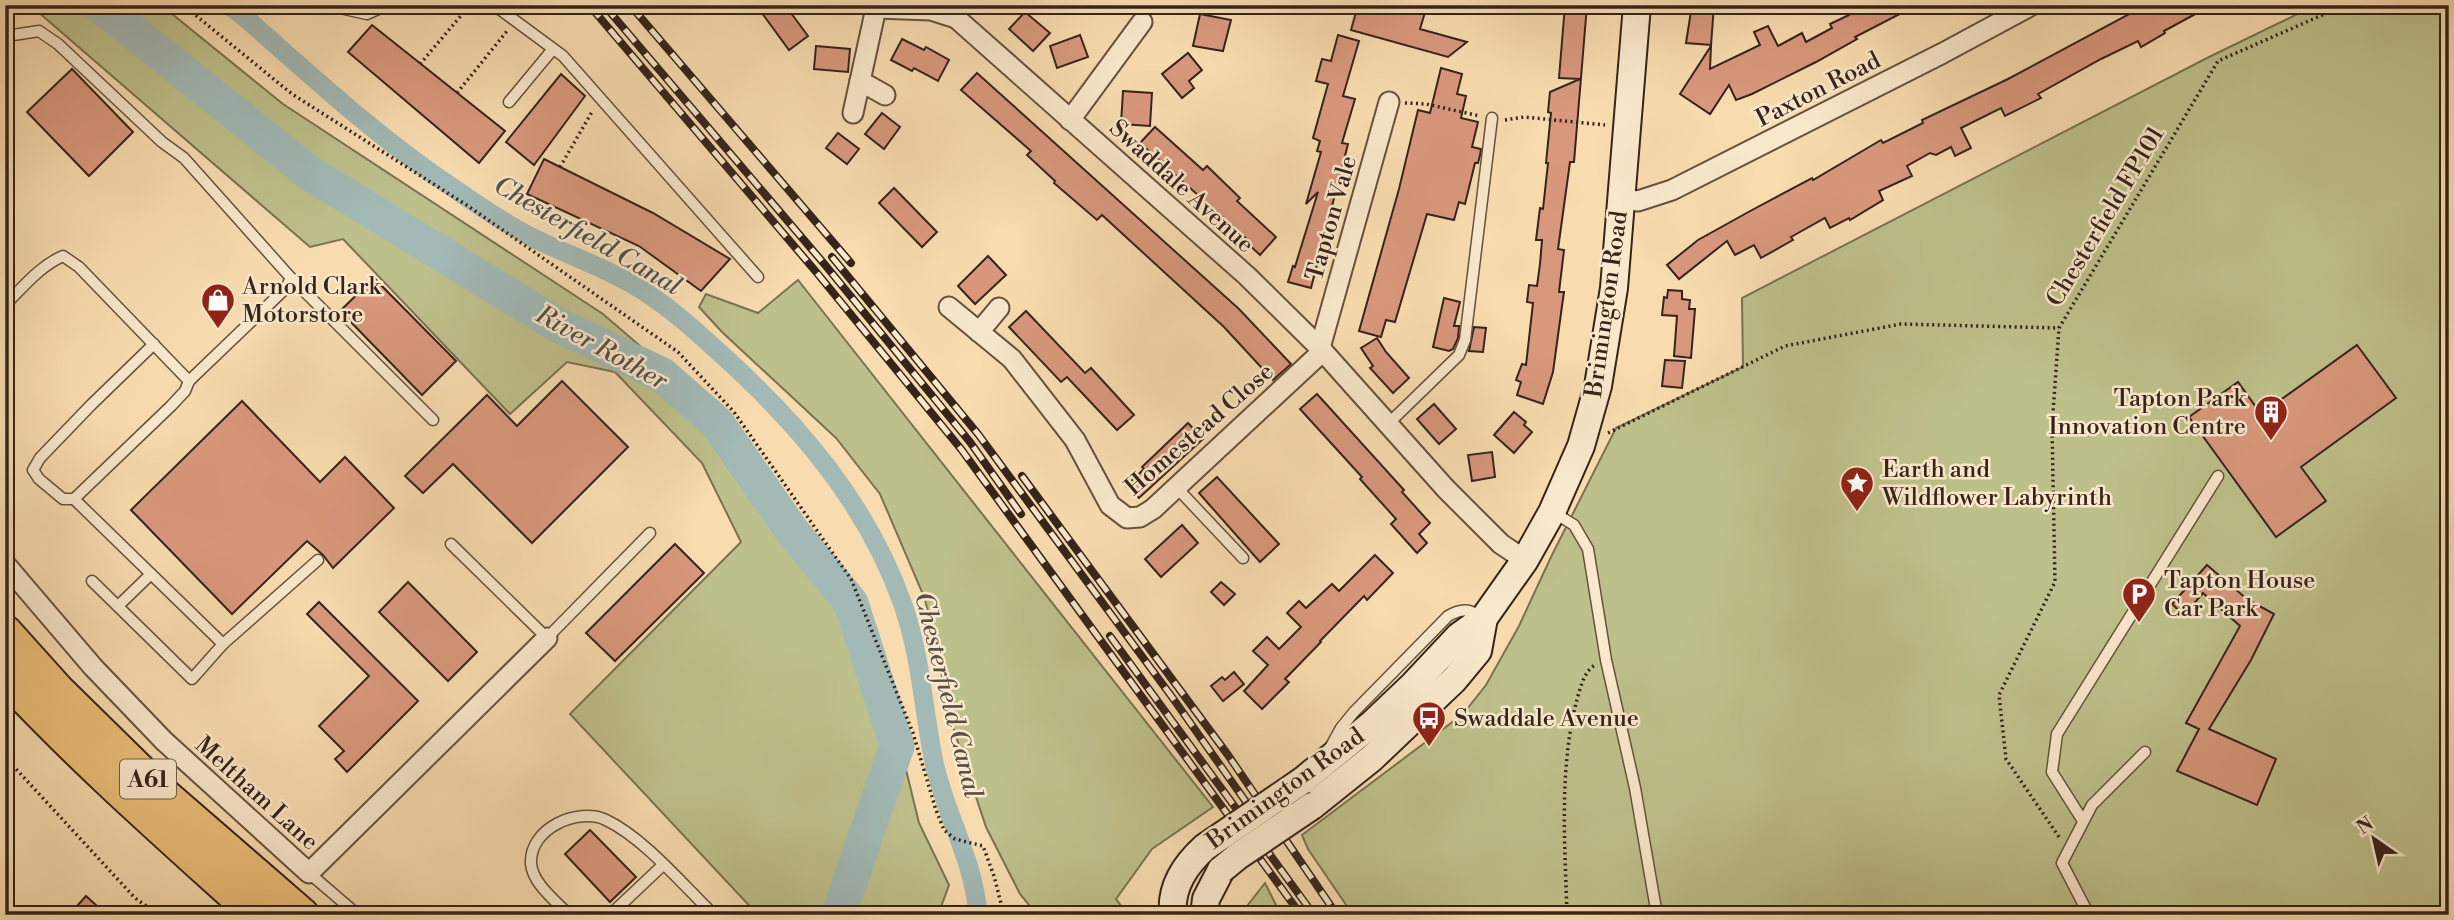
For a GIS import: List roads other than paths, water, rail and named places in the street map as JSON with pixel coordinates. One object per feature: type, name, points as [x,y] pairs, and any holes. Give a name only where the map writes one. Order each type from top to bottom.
[{"type":"highway","name":"A61","points":[[5,632],[58,691],[166,797],[302,915]]},
{"type":"highway","name":"A61","points":[[5,676],[136,806],[257,915]]},
{"type":"main road","name":"Brimington Road","points":[[1173,915],[1175,889],[1183,872],[1205,847],[1323,765],[1403,695],[1459,636],[1484,618],[1525,560],[1552,512],[1581,446],[1598,386],[1614,288],[1637,5]]},
{"type":"main road","name":"Brimington Road","points":[[1204,915],[1206,899],[1221,870],[1312,806],[1372,758],[1454,680],[1478,651],[1484,618]]},
{"type":"street","name":"Paxton Road","points":[[1621,199],[1638,201],[1671,190],[1943,53],[2032,5]]},
{"type":"street","name":"Swaddale Avenue","points":[[872,6],[931,8],[956,18],[1247,276],[1321,349],[1446,489],[1491,535],[1525,560]]},
{"type":"street","points":[[853,113],[872,6]]},
{"type":"street","name":"Swaddale Avenue","points":[[1070,120],[1142,22]]},
{"type":"street","points":[[860,81],[885,95]]},
{"type":"street","name":"Tapton Vale","points":[[1321,349],[1389,102]]},
{"type":"street","name":"Homestead Close","points":[[949,307],[1012,359],[1075,440],[1110,505],[1126,518],[1140,517],[1153,509],[1321,349]]},
{"type":"street","points":[[979,332],[999,308]]},
{"type":"street","name":"Meltham Lane","points":[[5,564],[93,667],[163,741],[309,873],[547,638]]},
{"type":"lane","points":[[326,5],[367,14],[387,5]]},
{"type":"lane","points":[[494,5],[563,56],[758,277]]},
{"type":"lane","points":[[5,41],[13,35],[39,31],[58,44],[162,142],[184,158],[291,278],[433,420]]},
{"type":"lane","points":[[509,102],[553,49]]},
{"type":"lane","points":[[1388,424],[1459,355],[1465,340],[1492,118]]},
{"type":"lane","points":[[5,304],[41,269],[64,256],[79,267],[189,381]]},
{"type":"lane","points":[[154,344],[40,458],[33,471],[39,480],[63,499],[74,499],[171,406],[185,391],[189,381],[286,288],[291,278]]},
{"type":"lane","points":[[2083,821],[2052,772],[2057,734],[2218,476]]},
{"type":"lane","points":[[1176,487],[1243,558]]},
{"type":"lane","points":[[74,499],[223,645]]},
{"type":"lane","points":[[1552,512],[1574,525],[1588,549],[1606,660],[1634,788],[1657,915]]},
{"type":"lane","points":[[450,544],[547,638],[650,533]]},
{"type":"lane","points":[[92,581],[192,679],[223,645],[318,560]]},
{"type":"lane","points":[[118,606],[150,574]]},
{"type":"lane","points":[[2089,915],[2062,863],[2092,805],[2145,752]]},
{"type":"lane","points":[[569,915],[538,882],[531,862],[536,844],[546,832],[576,815],[590,814],[625,831],[714,915]]},
{"type":"lane","points":[[610,915],[663,865]]},
{"type":"lane","points":[[309,873],[358,915]]},
{"type":"waterway","name":"River Rother","points":[[100,5],[311,174],[558,325],[662,375],[717,423],[792,531],[851,603],[897,746],[840,910],[843,915]]},
{"type":"waterway","name":"Chesterfield Canal","points":[[228,5],[373,128],[456,190],[520,231],[617,276],[665,306],[750,381],[804,438],[851,500],[871,533],[903,605],[918,663],[934,762],[971,875],[978,915]]},
{"type":"railway","points":[[589,5],[817,273],[961,449],[1301,915]]},
{"type":"railway","points":[[604,5],[826,266],[970,442],[1021,514]]},
{"type":"railway","points":[[630,5],[851,263]]},
{"type":"railway","points":[[832,257],[978,434],[1251,809]]},
{"type":"railway","points":[[1022,476],[1228,755],[1337,915]]},
{"type":"railway","points":[[1110,636],[1314,915]]},
{"type":"place","name":"Arnold Clark Motorstore","points":[[218,330]]},
{"type":"place","name":"Tapton Park Innovation Centre","points":[[2271,442]]},
{"type":"place","name":"Earth and Wildflower Labyrinth","points":[[1857,513]]},
{"type":"place","name":"Tapton House Car Park","points":[[2139,624]]},
{"type":"place","name":"Swaddale Avenue","points":[[1429,748]]}]
